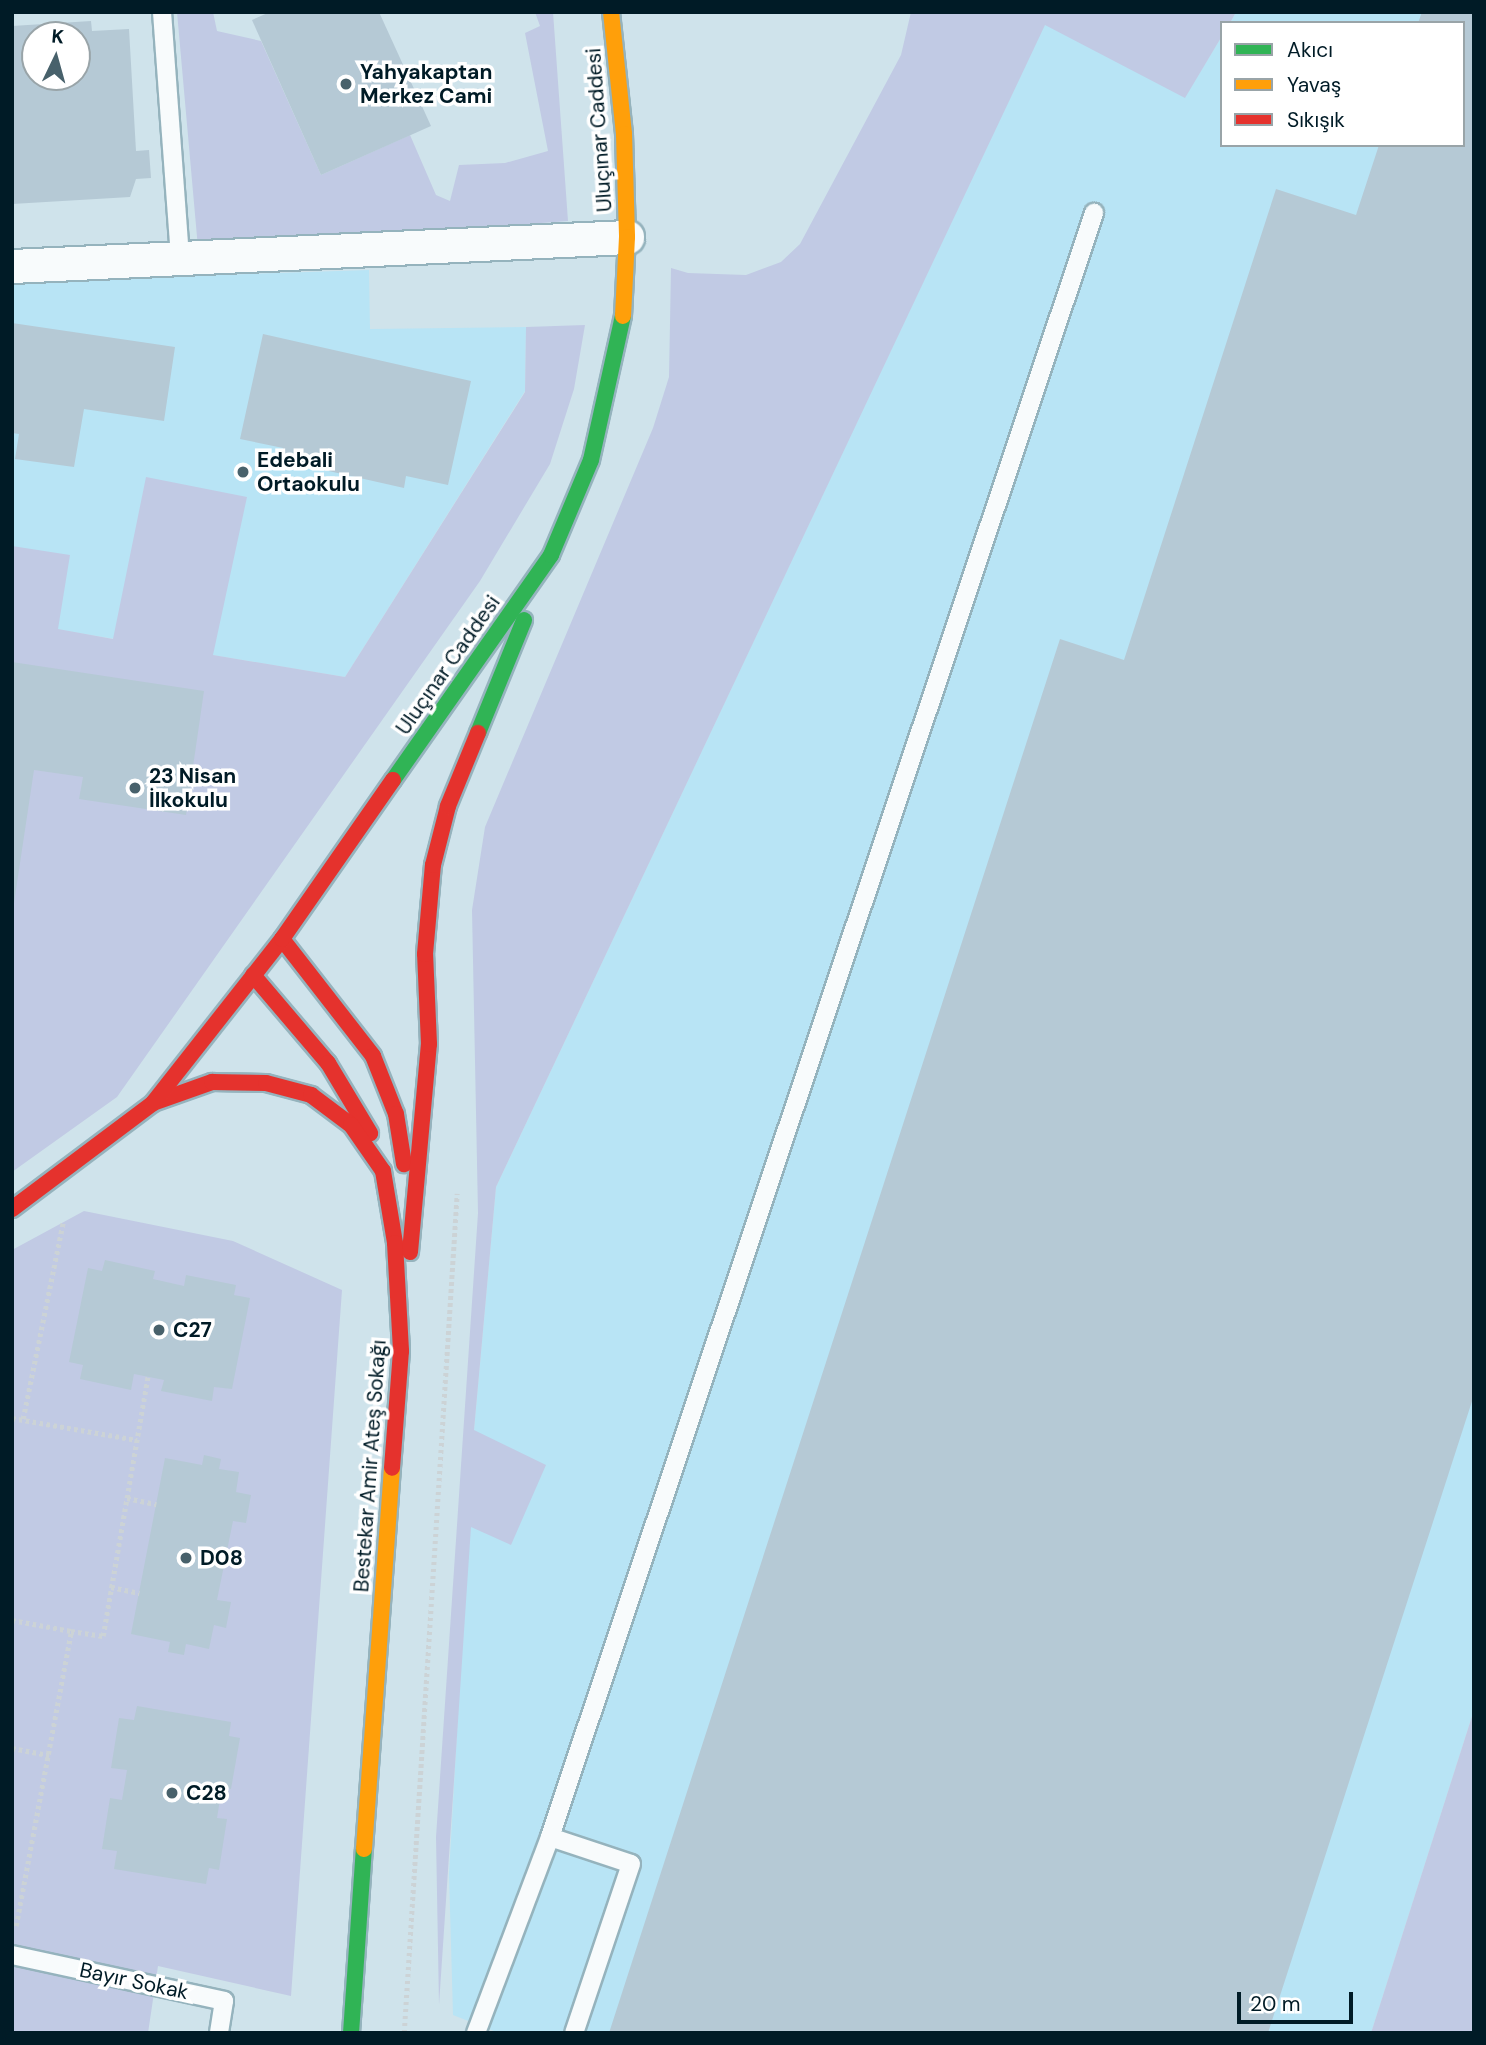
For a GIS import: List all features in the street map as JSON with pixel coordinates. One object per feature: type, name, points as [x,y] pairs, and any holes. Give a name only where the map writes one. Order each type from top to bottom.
[{"type":"main road","name":"Uluçınar Caddesi","points":[[12,1209],[153,1103],[282,939],[551,555],[591,460],[607,404],[622,333],[627,237],[624,134],[611,12]]},
{"type":"main road","points":[[401,1351],[429,1044],[425,954],[433,864],[448,806],[551,555]]},
{"type":"main road","points":[[282,939],[373,1056],[385,1082],[404,1154],[410,1257]]},
{"type":"main road","points":[[253,975],[353,1098],[383,1171]]},
{"type":"main road","name":"Bestekar Amir Ateş Sokağı","points":[[153,1103],[212,1082],[266,1083],[312,1096],[351,1125],[383,1171],[395,1242],[401,1351],[351,2033]]},
{"type":"street","points":[[12,266],[627,237]]},
{"type":"lane","points":[[162,12],[180,258]]},
{"type":"lane","points":[[476,2033],[550,1836],[1094,213]]},
{"type":"lane","points":[[550,1836],[631,1864],[574,2033]]},
{"type":"lane","name":"Bayır Sokak","points":[[12,1955],[224,2001],[219,2033]]},
{"type":"path","points":[[404,2033],[457,1189]]},
{"type":"path","points":[[23,1419],[63,1223]]},
{"type":"path","points":[[12,1620],[103,1636],[148,1376]]},
{"type":"path","points":[[12,1418],[137,1440]]},
{"type":"path","points":[[127,1498],[156,1504]]},
{"type":"path","points":[[111,1587],[139,1593]]},
{"type":"path","points":[[15,1935],[71,1631]]},
{"type":"path","points":[[12,1748],[48,1755]]},
{"type":"shaded area","points":[[177,12],[213,12],[217,31],[261,41],[321,175],[410,135],[436,195],[450,201],[459,165],[505,163],[548,151],[525,33],[540,26],[535,12],[553,12],[568,221],[198,248]]},
{"type":"shaded area","points":[[911,12],[1236,12],[1231,21],[1220,21],[1220,39],[1185,98],[1045,25],[496,1187],[474,1430],[546,1465],[511,1545],[471,1527],[439,2005],[436,1837],[478,1213],[472,910],[485,827],[653,428],[669,377],[671,268],[688,273],[746,275],[781,262],[800,244],[901,55]]},
{"type":"shaded area","points":[[1236,12],[1474,12],[1474,1710],[1371,2033],[499,2033],[453,2015],[449,1874],[474,1430],[496,1187],[1045,24],[1185,97],[1220,39],[1220,147],[1465,147],[1465,21],[1231,21]]},
{"type":"shaded area","name":"Edebali Ortaokulu","points":[[369,270],[370,329],[526,327],[525,391],[345,677],[12,622],[12,282]]},
{"type":"shaded area","points":[[585,325],[574,389],[550,464],[480,581],[117,1097],[12,1172],[12,546],[70,555],[58,629],[113,639],[146,477],[247,497],[213,655],[345,677],[525,392],[526,327]]},
{"type":"shaded area","points":[[84,1211],[233,1241],[342,1290],[291,1996],[158,1966],[148,2033],[12,2033],[12,1250]]},
{"type":"shaded area","points":[[1474,1710],[1474,2033],[1371,2033]]},
{"type":"building","name":"Yahyakaptan Merkez Cami","points":[[270,12],[379,12],[431,126],[321,175],[252,20]]},
{"type":"building","points":[[1422,12],[1474,12],[1474,1395],[1268,2033],[609,2033],[1060,639],[1124,660],[1276,189],[1356,215],[1378,147],[1465,147],[1465,21],[1419,21]]},
{"type":"building","points":[[91,21],[92,31],[129,29],[136,151],[149,150],[151,178],[136,179],[130,197],[12,204],[12,26],[21,25],[21,91],[91,91]]},
{"type":"building","points":[[12,323],[175,347],[164,421],[84,409],[74,467],[15,459],[19,434],[12,433]]},
{"type":"building","points":[[263,334],[471,381],[448,485],[406,476],[404,488],[280,460],[283,448],[240,439]]},
{"type":"building","name":"23 Nisan İlkokulu","points":[[12,662],[204,691],[186,815],[79,799],[83,777],[34,770],[14,903]]},
{"type":"building","name":"C27","points":[[105,1260],[155,1271],[153,1279],[184,1286],[186,1275],[236,1285],[234,1295],[250,1298],[232,1389],[214,1387],[212,1401],[161,1391],[164,1380],[134,1374],[131,1390],[80,1379],[83,1365],[69,1362],[88,1268],[102,1271]]},
{"type":"building","name":"D08","points":[[204,1455],[221,1459],[219,1469],[239,1472],[236,1492],[251,1495],[246,1523],[233,1521],[217,1600],[231,1602],[226,1628],[214,1625],[209,1649],[186,1644],[184,1655],[168,1652],[170,1642],[131,1634],[165,1458],[202,1465]]},
{"type":"building","name":"C28","points":[[137,1706],[231,1722],[229,1736],[240,1738],[231,1789],[222,1787],[217,1818],[227,1819],[219,1870],[209,1868],[206,1884],[114,1869],[117,1851],[102,1849],[110,1798],[122,1800],[127,1770],[111,1768],[119,1718],[134,1720]]},
{"type":"traffic: fast","points":[[393,780],[551,555],[591,460],[623,316]]},
{"type":"traffic: fast","points":[[478,733],[524,620]]},
{"type":"traffic: fast","points":[[351,2033],[364,1849]]},
{"type":"traffic: slow","points":[[611,12],[624,134],[627,237],[623,316]]},
{"type":"traffic: slow","points":[[364,1849],[392,1468]]},
{"type":"traffic: jam","points":[[410,1252],[429,1044],[425,954],[433,865],[448,806],[478,733]]},
{"type":"traffic: jam","points":[[12,1209],[153,1103],[282,939],[393,780]]},
{"type":"traffic: jam","points":[[282,939],[373,1056],[396,1114],[404,1164]]},
{"type":"traffic: jam","points":[[253,975],[328,1063],[370,1133]]},
{"type":"traffic: jam","points":[[153,1103],[212,1082],[266,1083],[311,1095],[351,1125],[383,1171],[395,1243],[401,1351],[392,1468]]},
{"type":"place","name":"Yahyakaptan Merkez Cami","points":[[346,84]]},
{"type":"place","name":"Edebali Ortaokulu","points":[[243,472]]},
{"type":"place","name":"23 Nisan İlkokulu","points":[[135,788]]},
{"type":"place","name":"C27","points":[[159,1330]]},
{"type":"place","name":"D08","points":[[186,1558]]},
{"type":"place","name":"C28","points":[[172,1793]]}]
